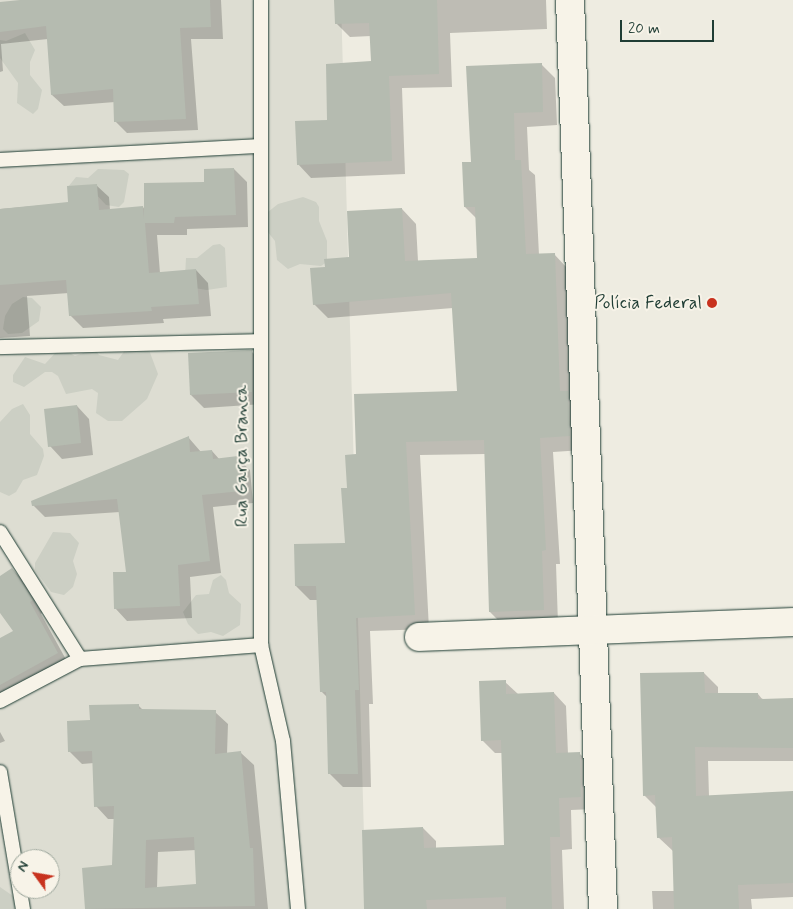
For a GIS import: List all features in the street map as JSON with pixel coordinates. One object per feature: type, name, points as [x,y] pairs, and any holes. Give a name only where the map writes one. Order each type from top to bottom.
[{"type":"street","points":[[570,0],[595,630],[603,909]]},
{"type":"street","points":[[419,637],[793,622]]},
{"type":"lane","name":"Rua Garça Branca","points":[[262,0],[259,146],[261,645],[283,741],[298,909]]},
{"type":"lane","points":[[0,160],[259,146]]},
{"type":"lane","points":[[0,347],[260,341]]},
{"type":"lane","points":[[0,532],[80,659]]},
{"type":"lane","points":[[0,701],[80,659],[261,645]]},
{"type":"lane","points":[[0,772],[23,909]]},
{"type":"shaded area","points":[[0,0],[341,0],[366,909],[0,909]]},
{"type":"shaded area","points":[[25,33],[35,50],[30,62],[30,75],[42,90],[38,109],[33,114],[17,103],[18,83],[0,58],[0,40],[6,41]]},
{"type":"shaded area","points":[[98,169],[124,170],[129,174],[124,202],[119,207],[106,205],[93,191],[68,187],[76,177],[88,178]]},
{"type":"shaded area","points":[[303,197],[316,202],[319,207],[319,221],[327,241],[327,262],[321,266],[300,264],[288,269],[277,260],[275,241],[267,231],[268,212],[278,204]]},
{"type":"shaded area","points":[[220,244],[225,248],[227,287],[207,290],[194,288],[185,277],[186,258],[197,258],[213,245]]},
{"type":"shaded area","points":[[23,297],[32,298],[41,307],[39,321],[22,333],[8,334],[3,329],[5,316],[12,304]]},
{"type":"shaded area","points":[[130,343],[149,350],[158,374],[147,399],[122,421],[108,421],[96,413],[98,393],[92,389],[66,394],[58,376],[52,372],[45,372],[24,387],[13,382],[13,375],[25,357],[45,364],[57,351],[64,350],[75,356],[95,349],[99,355],[118,360]]},
{"type":"shaded area","points":[[23,404],[30,415],[30,434],[43,449],[44,456],[37,475],[23,480],[16,492],[9,496],[0,492],[0,422],[12,409]]},
{"type":"shaded area","points":[[53,532],[70,533],[79,543],[73,561],[77,574],[73,587],[64,595],[51,592],[35,570],[35,563]]},
{"type":"shaded area","points":[[221,575],[226,580],[229,593],[241,604],[240,625],[223,636],[211,632],[198,634],[188,624],[183,612],[196,595],[209,594],[213,580]]},
{"type":"shaded area","points":[[0,887],[10,894],[10,899],[15,899],[20,909],[0,909]]},
{"type":"building","points":[[20,0],[210,0],[211,27],[180,28],[186,119],[114,122],[113,89],[51,95],[46,26],[0,32],[0,2]]},
{"type":"building","points":[[334,0],[437,0],[439,74],[389,76],[392,161],[297,165],[295,121],[327,120],[326,64],[371,61],[369,23],[335,24]]},
{"type":"building","points":[[542,63],[543,112],[514,113],[515,160],[521,160],[526,254],[555,253],[560,391],[568,391],[570,436],[540,438],[546,550],[542,551],[544,610],[489,612],[484,440],[406,442],[415,615],[356,618],[359,690],[355,690],[358,774],[328,774],[326,692],[320,692],[316,586],[295,586],[294,544],[345,543],[341,488],[347,488],[345,455],[356,454],[354,394],[457,391],[451,293],[313,305],[310,268],[325,267],[324,259],[349,257],[347,211],[402,208],[405,261],[477,258],[475,207],[464,207],[462,162],[471,162],[466,66]]},
{"type":"building","points":[[234,168],[236,215],[175,217],[174,223],[145,223],[149,273],[196,269],[199,304],[151,307],[152,311],[69,316],[66,280],[0,285],[0,209],[68,202],[67,186],[97,184],[99,210],[143,206],[144,219],[144,183],[204,182],[204,169]]},
{"type":"building","points":[[252,350],[252,392],[190,395],[188,353]]},
{"type":"building","points":[[77,405],[81,443],[48,447],[44,409]]},
{"type":"building","points":[[189,436],[190,452],[212,450],[213,459],[238,456],[242,491],[202,495],[210,561],[178,565],[180,606],[114,609],[113,572],[126,572],[117,499],[32,506],[31,501]]},
{"type":"building","points":[[12,568],[33,600],[30,602],[58,653],[0,685],[0,638],[13,631],[0,613],[0,576]]},
{"type":"building","points":[[704,672],[705,693],[758,693],[758,699],[793,698],[793,748],[695,747],[696,796],[793,791],[793,883],[738,885],[739,909],[674,909],[672,837],[657,838],[655,795],[643,796],[640,673]]},
{"type":"building","points":[[506,680],[506,694],[554,692],[556,753],[580,752],[581,797],[559,798],[560,837],[550,837],[552,909],[506,909],[506,897],[426,900],[427,909],[364,909],[362,830],[423,827],[424,848],[504,845],[501,740],[481,741],[479,681]]},
{"type":"building","points":[[139,704],[139,709],[216,710],[215,754],[241,751],[250,848],[253,848],[255,906],[85,909],[82,868],[112,865],[114,806],[94,807],[92,751],[68,752],[67,721],[90,720],[89,705]],"holes":[[[194,837],[196,884],[145,888],[146,840]]]},
{"type":"place","name":"Polícia Federal","points":[[712,303]]}]
